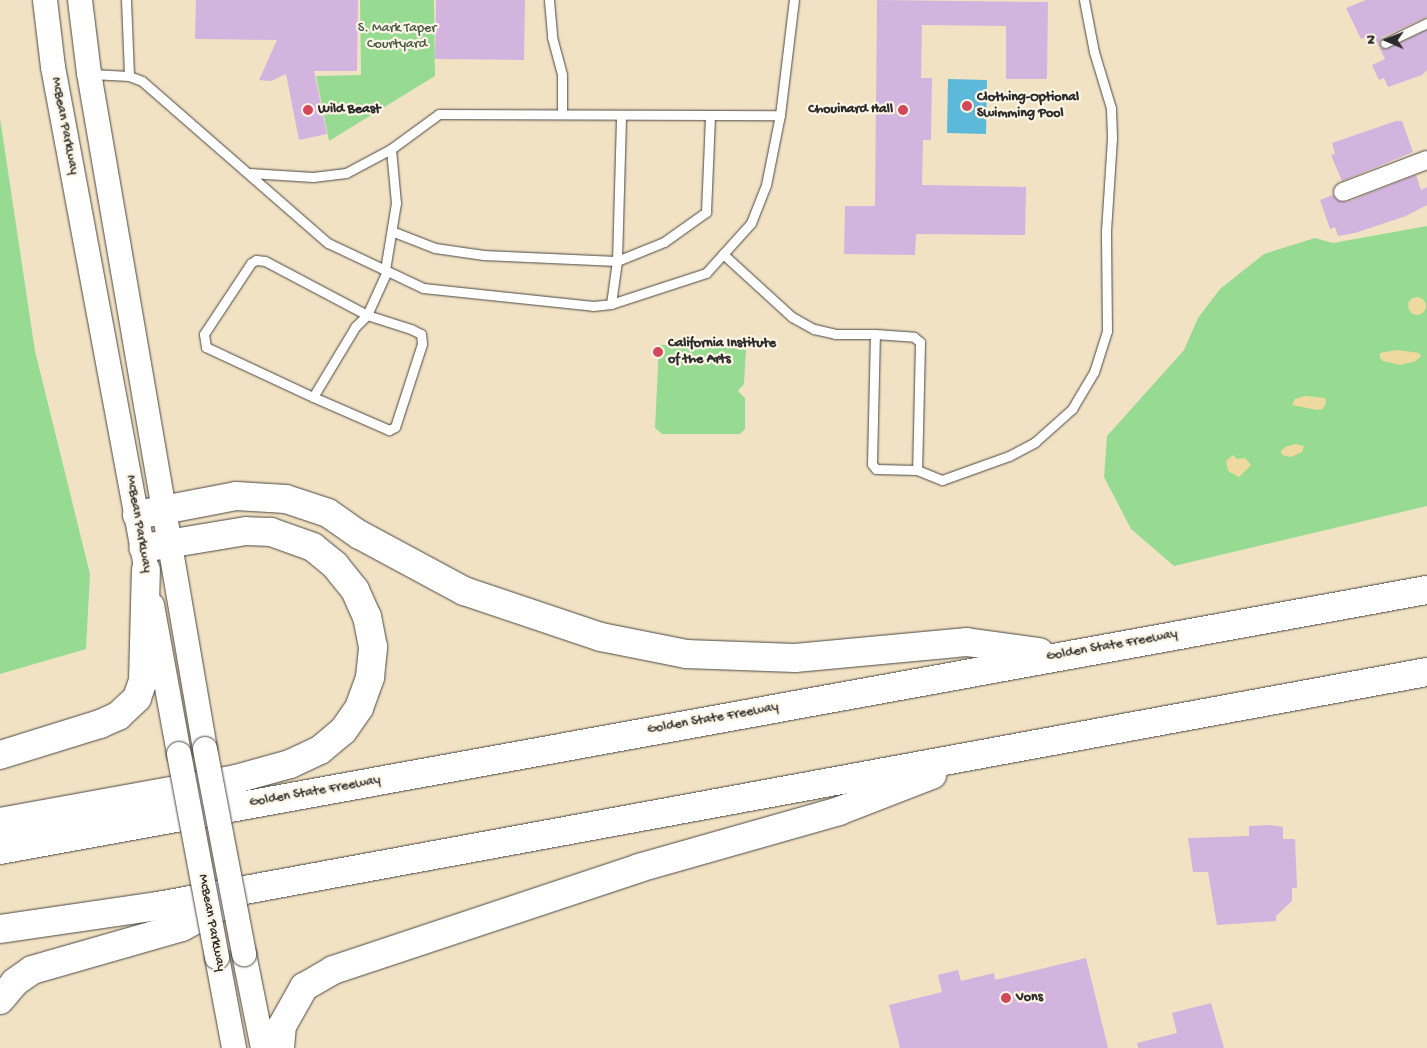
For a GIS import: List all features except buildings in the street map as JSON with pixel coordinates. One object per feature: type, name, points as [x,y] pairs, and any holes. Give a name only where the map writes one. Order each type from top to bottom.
[{"type":"highway","points":[[150,512],[236,496],[286,499],[328,513],[360,535],[473,594],[601,637],[686,654],[795,658],[966,642],[1063,655]]},
{"type":"highway","points":[[0,755],[100,724],[118,716],[137,698],[143,682],[153,554],[246,531],[270,532],[313,547],[335,565],[355,590],[368,617],[372,640],[370,678],[359,708],[343,732],[320,750],[290,764],[236,779],[0,822]]},
{"type":"highway","name":"Golden State Freeway","points":[[0,850],[1427,590]]},
{"type":"highway","points":[[0,930],[253,889],[1427,672]]},
{"type":"highway","points":[[280,1048],[282,1026],[304,987],[333,970],[647,865],[839,811],[992,751]]},
{"type":"highway","points":[[0,1000],[15,982],[32,970],[182,928],[253,889]]},
{"type":"main road","points":[[47,0],[59,35],[74,59],[89,73]]},
{"type":"main road","name":"McBean Parkway","points":[[47,0],[53,68],[150,512]]},
{"type":"main road","name":"McBean Parkway","points":[[80,0],[150,512],[153,554],[179,754],[234,1048]]},
{"type":"main road","name":"McBean Parkway","points":[[153,554],[205,749],[263,1048]]},
{"type":"street","points":[[1343,192],[1427,160]]},
{"type":"lane","points":[[126,0],[129,76]]},
{"type":"lane","points":[[549,0],[552,37],[562,75],[562,114]]},
{"type":"lane","points":[[89,73],[129,76],[142,81],[328,243],[386,271],[424,288],[593,306],[612,304],[706,273],[751,223],[766,185],[780,115],[794,0]]},
{"type":"lane","points":[[875,334],[872,464],[876,469],[917,470],[942,480],[1009,456],[1035,442],[1072,409],[1094,372],[1107,331],[1106,231],[1112,128],[1111,108],[1094,52],[1084,0]]},
{"type":"lane","points":[[1384,43],[1427,23]]},
{"type":"lane","points":[[249,173],[313,177],[346,173],[391,148],[439,114],[780,115]]},
{"type":"lane","points":[[612,304],[617,261],[621,115]]},
{"type":"lane","points":[[394,232],[435,248],[483,255],[617,261],[664,242],[706,212],[710,115]]},
{"type":"lane","points":[[313,397],[355,327],[367,314],[386,271],[394,232],[396,203],[391,148]]},
{"type":"lane","points":[[724,254],[792,317],[814,329],[835,334],[875,334],[914,337],[920,342],[917,470]]},
{"type":"lane","points":[[256,260],[265,260],[367,314],[421,334],[422,344],[395,427],[388,430],[206,347],[204,334],[256,260]]},
{"type":"green space","name":"S. Mark Taper Courtyard","points":[[360,0],[434,0],[435,76],[329,141],[316,76],[361,75]]},
{"type":"green space","points":[[0,118],[35,351],[90,574],[86,649],[0,674]]},
{"type":"green space","points":[[1427,226],[1427,506],[1174,566],[1131,529],[1104,477],[1107,436],[1184,350],[1198,318],[1220,289],[1264,254],[1315,238],[1333,243]]},
{"type":"green space","points":[[659,345],[740,345],[746,350],[744,384],[738,391],[745,398],[745,429],[740,434],[662,434],[655,428]]},
{"type":"sand","points":[[1417,297],[1423,300],[1426,306],[1423,312],[1417,315],[1411,312],[1408,306],[1411,300]]},
{"type":"sand","points":[[1397,350],[1419,353],[1421,356],[1416,361],[1400,365],[1383,361],[1380,358],[1380,353]]},
{"type":"sand","points":[[1305,396],[1325,398],[1326,403],[1323,409],[1317,410],[1292,405],[1295,399]]},
{"type":"sand","points":[[1296,444],[1304,446],[1302,452],[1291,457],[1282,455],[1281,451],[1285,447]]},
{"type":"sand","points":[[1233,455],[1237,459],[1245,458],[1251,465],[1239,477],[1228,471],[1226,461]]},
{"type":"water","name":"Clothing-Optional Swimming Pool","points":[[948,79],[987,80],[986,134],[947,133]]},
{"type":"place","name":"Clothing-Optional Swimming Pool","points":[[967,106]]},
{"type":"place","name":"Wild Beast","points":[[308,110]]},
{"type":"place","name":"Chouinard Hall","points":[[903,110]]},
{"type":"place","name":"California Institute of the Arts","points":[[658,352]]},
{"type":"place","name":"Vons","points":[[1006,998]]}]
